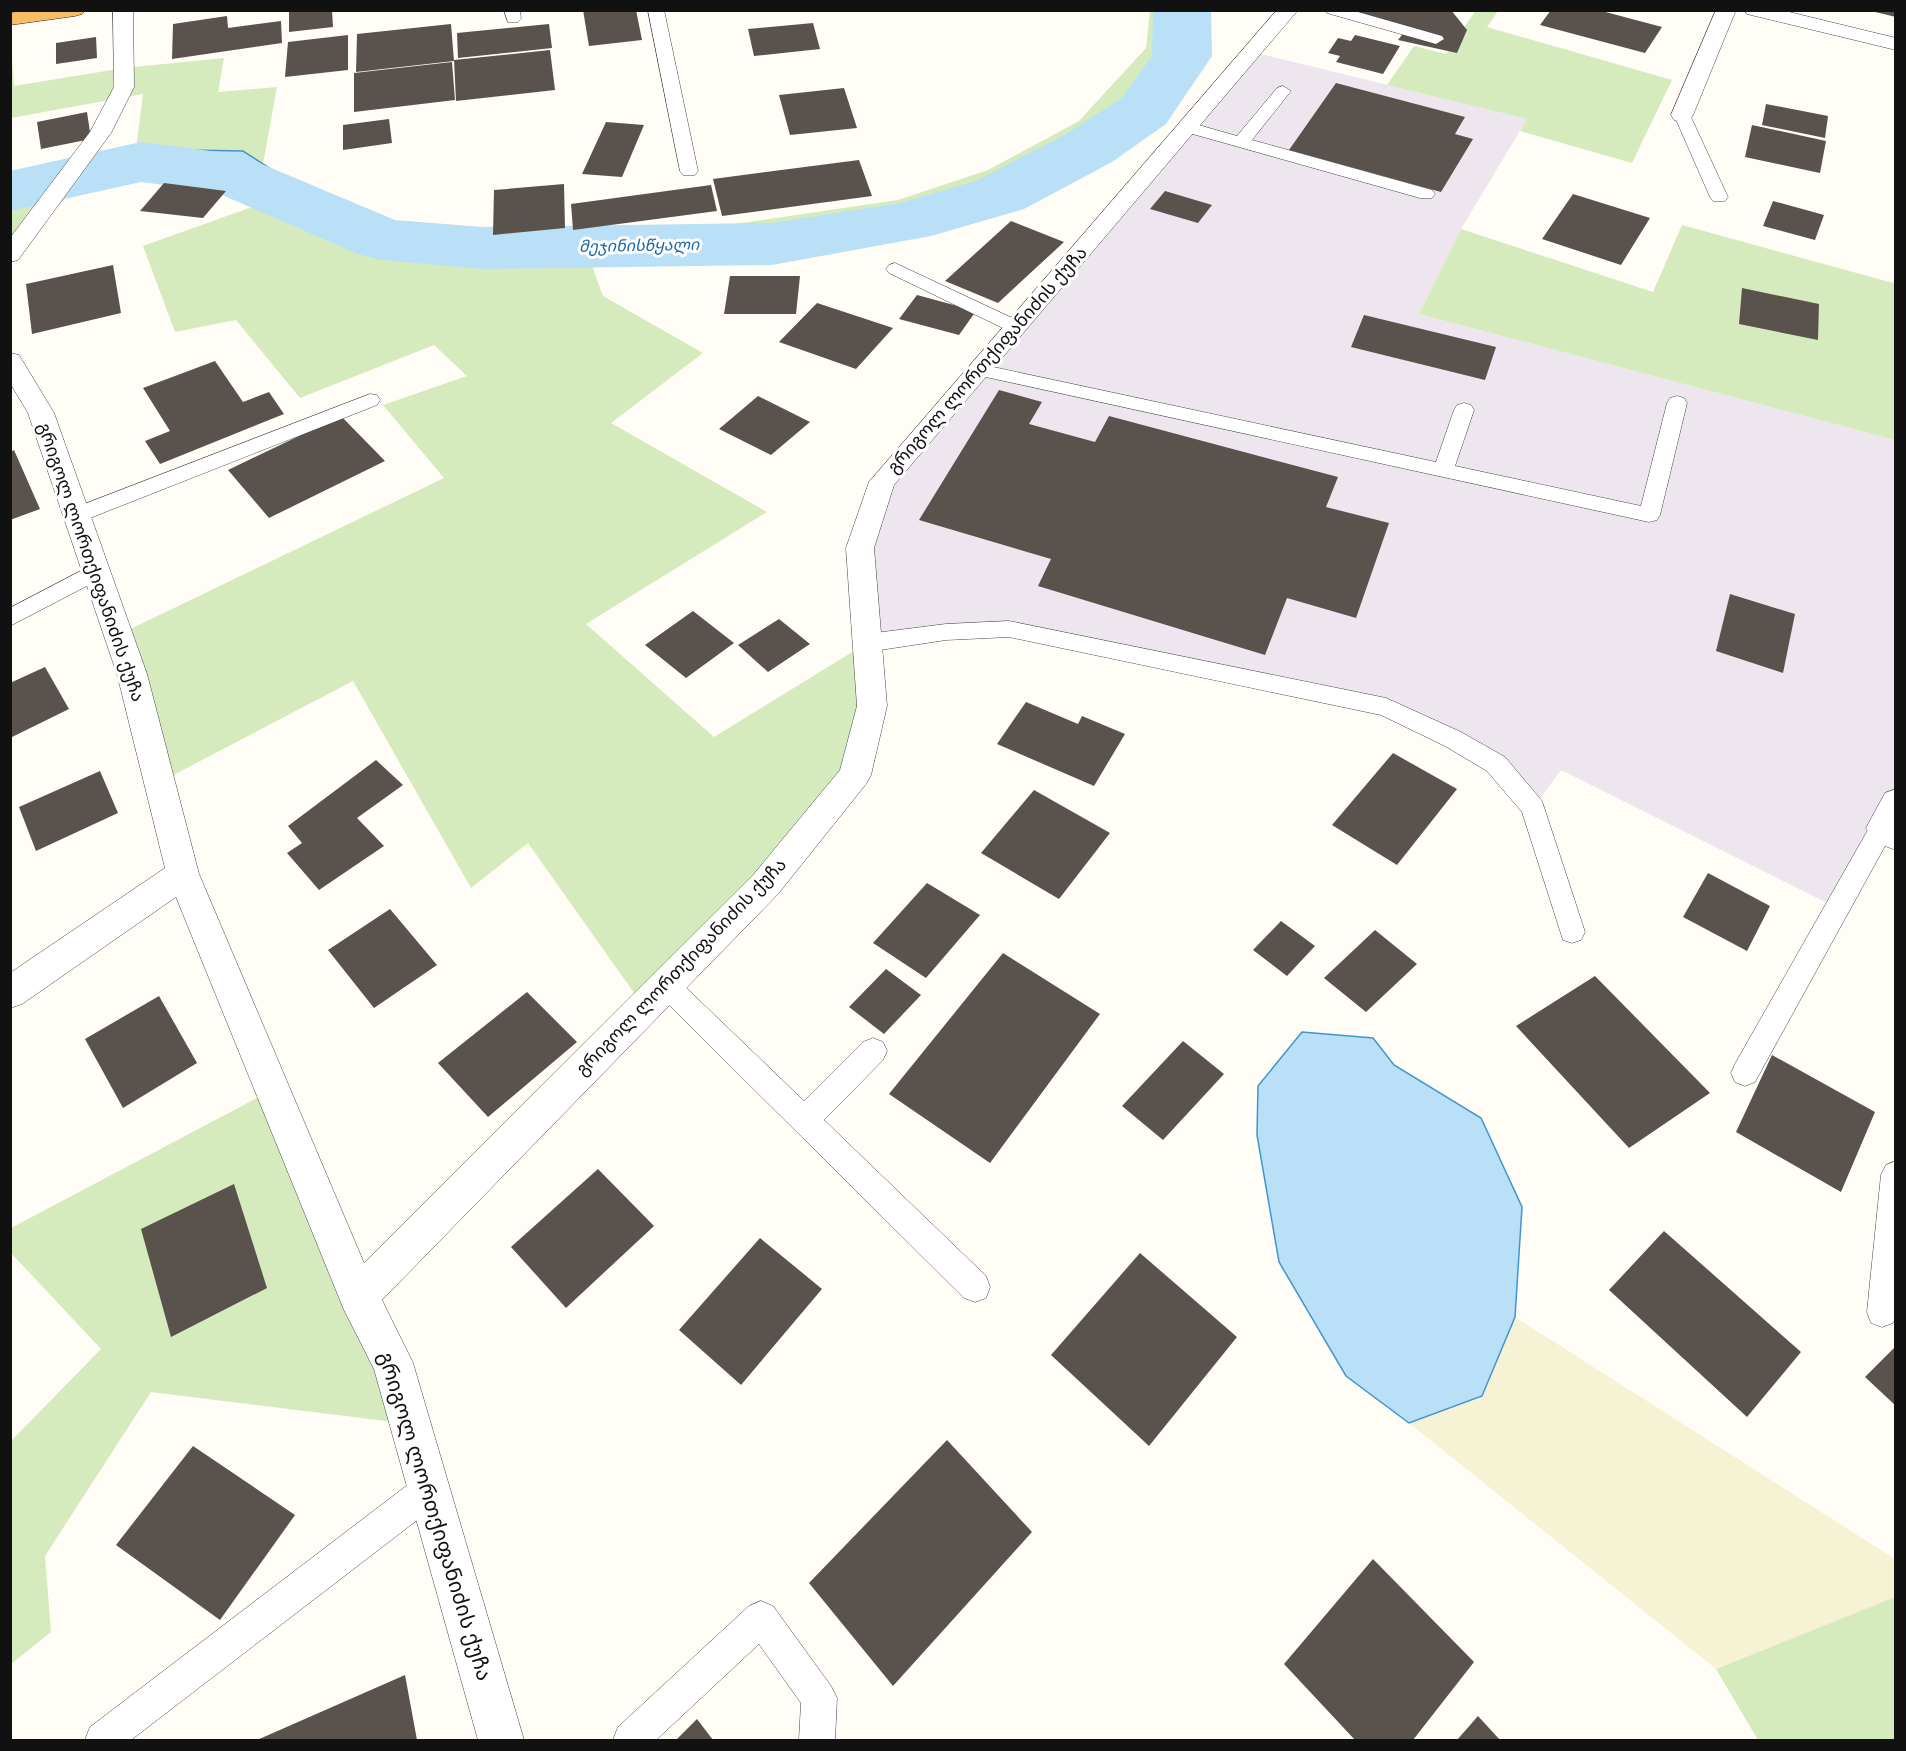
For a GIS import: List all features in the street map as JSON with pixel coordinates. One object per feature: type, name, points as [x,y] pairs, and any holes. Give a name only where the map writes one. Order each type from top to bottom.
[{"type":"highway","points":[[10,19],[75,10]]},
{"type":"street","points":[[10,255],[100,133],[124,87],[123,10]]},
{"type":"street","name":"გრიგოლ ლორთქიფანიძის ქუჩა","points":[[358,1296],[766,884],[855,775],[872,706],[860,548],[882,482],[1288,10]]},
{"type":"street","points":[[1682,115],[1726,10]]},
{"type":"street","points":[[1754,10],[1896,44]]},
{"type":"street","name":"გრიგოლ ლორთქიფანიძის ქუჩა","points":[[10,361],[41,412],[132,674],[183,874],[358,1296],[393,1363],[501,1740]]},
{"type":"street","points":[[10,993],[183,874]]},
{"type":"lane","points":[[656,10],[689,171]]},
{"type":"lane","points":[[1332,10],[1436,39]]},
{"type":"lane","points":[[1240,142],[1283,91]]},
{"type":"lane","points":[[1682,115],[1719,197]]},
{"type":"lane","points":[[1188,127],[1426,194]]},
{"type":"lane","points":[[895,269],[1016,327]]},
{"type":"lane","points":[[979,370],[1649,515],[1677,403]]},
{"type":"lane","points":[[77,515],[370,400]]},
{"type":"lane","points":[[1443,470],[1464,410]]},
{"type":"lane","points":[[10,618],[96,571]]},
{"type":"lane","points":[[867,643],[946,632],[1009,629],[1386,707],[1453,739],[1496,764],[1533,808],[1572,932]]},
{"type":"lane","points":[[1745,1073],[1891,823]]},
{"type":"lane","points":[[666,984],[975,1287]]},
{"type":"lane","points":[[804,1120],[873,1051]]},
{"type":"lane","points":[[1882,1312],[1896,1175]]},
{"type":"lane","points":[[103,1740],[430,1489]]},
{"type":"lane","points":[[631,1740],[761,1618],[819,1698],[817,1740]]},
{"type":"shaded area","points":[[1253,52],[1527,119],[1461,229],[1419,314],[1895,440],[1895,802],[1837,908],[1561,770],[1533,808],[1496,764],[1386,707],[1009,629],[867,643],[860,548],[882,482]]},
{"type":"shaded area","points":[[1515,1317],[1895,1559],[1895,1597],[1716,1669],[1409,1423],[1482,1396]]},
{"type":"green space","points":[[1476,10],[1498,11],[1487,27],[1672,80],[1632,163],[1520,131],[1527,119],[1387,85],[1414,46],[1446,54]]},
{"type":"green space","points":[[1150,11],[1182,11],[1182,56],[1144,111],[1089,148],[1000,195],[907,222],[772,244],[585,247],[603,296],[703,353],[611,423],[767,512],[586,624],[714,737],[867,643],[855,775],[644,1007],[528,843],[471,888],[353,681],[160,782],[118,635],[444,478],[383,405],[467,376],[434,345],[300,398],[236,320],[175,332],[143,246],[302,189],[382,239],[482,248],[584,246],[898,200],[988,170],[1079,121],[1146,48]]},
{"type":"green space","points":[[10,31],[14,86],[124,68],[224,58],[218,92],[277,87],[263,164],[243,151],[136,149],[143,94],[11,118]]},
{"type":"green space","points":[[87,183],[37,220],[11,253],[11,203]]},
{"type":"green space","points":[[1682,225],[1893,283],[1895,274],[1895,440],[1419,314],[1461,229],[1653,292]]},
{"type":"green space","points":[[272,1090],[410,1424],[151,1392],[45,1556],[51,1632],[11,1664],[11,1441],[101,1349],[11,1253],[11,1228]]},
{"type":"green space","points":[[1895,1597],[1895,1740],[1758,1740],[1716,1669]]},
{"type":"water","points":[[136,149],[243,151],[302,189],[262,203],[224,186],[155,176],[87,183],[11,203],[11,173]]},
{"type":"water","points":[[1302,1032],[1373,1038],[1394,1065],[1481,1118],[1522,1207],[1515,1317],[1482,1396],[1409,1423],[1346,1376],[1279,1262],[1257,1135],[1258,1086]]},
{"type":"building","points":[[289,10],[332,10],[333,27],[289,32]]},
{"type":"building","points":[[583,10],[636,10],[642,40],[589,46]]},
{"type":"building","points":[[1339,10],[1451,10],[1467,30],[1457,53],[1398,40],[1405,31]]},
{"type":"building","points":[[1551,10],[1598,10],[1662,27],[1645,53],[1540,25]]},
{"type":"building","points":[[1896,10],[1896,17],[1871,11]]},
{"type":"building","points":[[227,16],[228,28],[281,21],[282,43],[172,59],[173,24]]},
{"type":"building","points":[[813,23],[820,49],[754,56],[748,29]]},
{"type":"building","points":[[451,24],[454,61],[356,72],[357,34]]},
{"type":"building","points":[[549,24],[552,48],[458,58],[457,33]]},
{"type":"building","points":[[348,35],[348,70],[285,77],[288,42]]},
{"type":"building","points":[[1355,35],[1400,46],[1383,74],[1336,62],[1340,56],[1328,53],[1338,38],[1351,41]]},
{"type":"building","points":[[96,37],[97,58],[56,64],[56,43]]},
{"type":"building","points":[[550,50],[555,90],[456,101],[454,60]]},
{"type":"building","points":[[452,62],[455,100],[354,112],[354,73]]},
{"type":"building","points":[[1336,83],[1465,117],[1455,134],[1473,139],[1441,192],[1289,150]]},
{"type":"building","points":[[844,88],[857,128],[790,135],[779,95]]},
{"type":"building","points":[[1766,104],[1828,116],[1825,138],[1762,125]]},
{"type":"building","points":[[87,112],[91,139],[41,149],[37,122]]},
{"type":"building","points":[[389,119],[392,143],[343,150],[343,125]]},
{"type":"building","points":[[606,122],[644,125],[622,177],[582,174]]},
{"type":"building","points":[[1752,125],[1826,141],[1820,173],[1745,157]]},
{"type":"building","points":[[859,160],[872,196],[722,216],[713,179]]},
{"type":"building","points":[[164,183],[226,191],[203,218],[140,211]]},
{"type":"building","points":[[564,184],[565,228],[493,235],[494,190]]},
{"type":"building","points":[[711,185],[717,211],[573,230],[571,204]]},
{"type":"building","points":[[1165,191],[1212,205],[1198,223],[1150,209]]},
{"type":"building","points":[[1573,194],[1650,218],[1621,265],[1542,239]]},
{"type":"building","points":[[1773,201],[1824,215],[1815,240],[1763,226]]},
{"type":"building","points":[[1011,221],[1064,242],[998,303],[945,281]]},
{"type":"building","points":[[113,265],[121,313],[32,334],[26,284]]},
{"type":"building","points":[[730,276],[800,276],[796,314],[724,314]]},
{"type":"building","points":[[1742,288],[1819,304],[1818,340],[1739,324]]},
{"type":"building","points":[[917,295],[976,311],[959,335],[899,319]]},
{"type":"building","points":[[817,303],[893,328],[856,369],[779,342]]},
{"type":"building","points":[[1364,315],[1496,347],[1485,380],[1351,347]]},
{"type":"building","points":[[215,361],[243,402],[269,392],[284,414],[160,464],[145,441],[170,431],[143,388]]},
{"type":"building","points":[[999,390],[1042,402],[1029,424],[1095,442],[1109,416],[1338,477],[1326,507],[1389,523],[1356,618],[1287,598],[1265,655],[1038,586],[1051,559],[919,520]]},
{"type":"building","points":[[758,396],[810,422],[771,455],[719,429]]},
{"type":"building","points":[[341,416],[385,461],[269,518],[228,470]]},
{"type":"building","points":[[14,450],[40,509],[10,520],[10,452]]},
{"type":"building","points":[[1730,594],[1795,614],[1783,673],[1716,651]]},
{"type":"building","points":[[693,611],[734,643],[686,678],[645,645]]},
{"type":"building","points":[[779,619],[810,644],[768,672],[738,645]]},
{"type":"building","points":[[45,667],[69,709],[10,738],[10,683]]},
{"type":"building","points":[[1026,702],[1078,724],[1082,716],[1125,734],[1094,786],[997,744]]},
{"type":"building","points":[[1393,753],[1457,789],[1397,865],[1332,825]]},
{"type":"building","points":[[376,760],[403,785],[357,818],[384,846],[319,890],[287,853],[302,843],[288,826]]},
{"type":"building","points":[[100,771],[118,813],[36,851],[19,807]]},
{"type":"building","points":[[1034,790],[1110,833],[1059,899],[981,853]]},
{"type":"building","points":[[1708,873],[1770,906],[1747,951],[1683,917]]},
{"type":"building","points":[[927,883],[980,915],[926,978],[873,943]]},
{"type":"building","points":[[390,909],[437,965],[374,1008],[328,950]]},
{"type":"building","points":[[1281,921],[1315,946],[1287,976],[1253,950]]},
{"type":"building","points":[[1375,930],[1417,964],[1366,1012],[1324,978]]},
{"type":"building","points":[[1003,953],[1100,1014],[990,1163],[889,1094]]},
{"type":"building","points":[[886,969],[921,995],[884,1034],[849,1007]]},
{"type":"building","points":[[1595,976],[1710,1093],[1629,1148],[1516,1026]]},
{"type":"building","points":[[527,992],[577,1042],[488,1117],[438,1063]]},
{"type":"building","points":[[159,996],[197,1063],[123,1108],[85,1039]]},
{"type":"building","points":[[1183,1041],[1224,1074],[1163,1140],[1122,1106]]},
{"type":"building","points":[[1772,1055],[1875,1112],[1841,1192],[1736,1132]]},
{"type":"building","points":[[598,1169],[654,1226],[566,1308],[511,1247]]},
{"type":"building","points":[[234,1184],[267,1288],[171,1337],[141,1229]]},
{"type":"building","points":[[1664,1231],[1801,1352],[1747,1417],[1609,1290]]},
{"type":"building","points":[[760,1238],[822,1289],[741,1385],[679,1330]]},
{"type":"building","points":[[1140,1253],[1237,1337],[1149,1446],[1051,1355]]},
{"type":"building","points":[[1896,1346],[1896,1406],[1865,1377]]},
{"type":"building","points":[[947,1440],[1032,1532],[893,1686],[809,1583]]},
{"type":"building","points":[[193,1446],[295,1515],[220,1620],[116,1545]]},
{"type":"building","points":[[1373,1559],[1474,1662],[1413,1740],[1355,1740],[1284,1664]]},
{"type":"building","points":[[405,1675],[417,1740],[257,1740]]},
{"type":"building","points":[[1478,1716],[1500,1740],[1457,1740]]},
{"type":"building","points":[[697,1719],[713,1740],[676,1740]]},
{"type":"waterway","name":"მეჯინისწყალი","points":[[10,191],[141,162],[227,173],[382,239],[482,248],[772,244],[907,222],[1000,195],[1089,148],[1144,111],[1182,56],[1182,10]]}]
